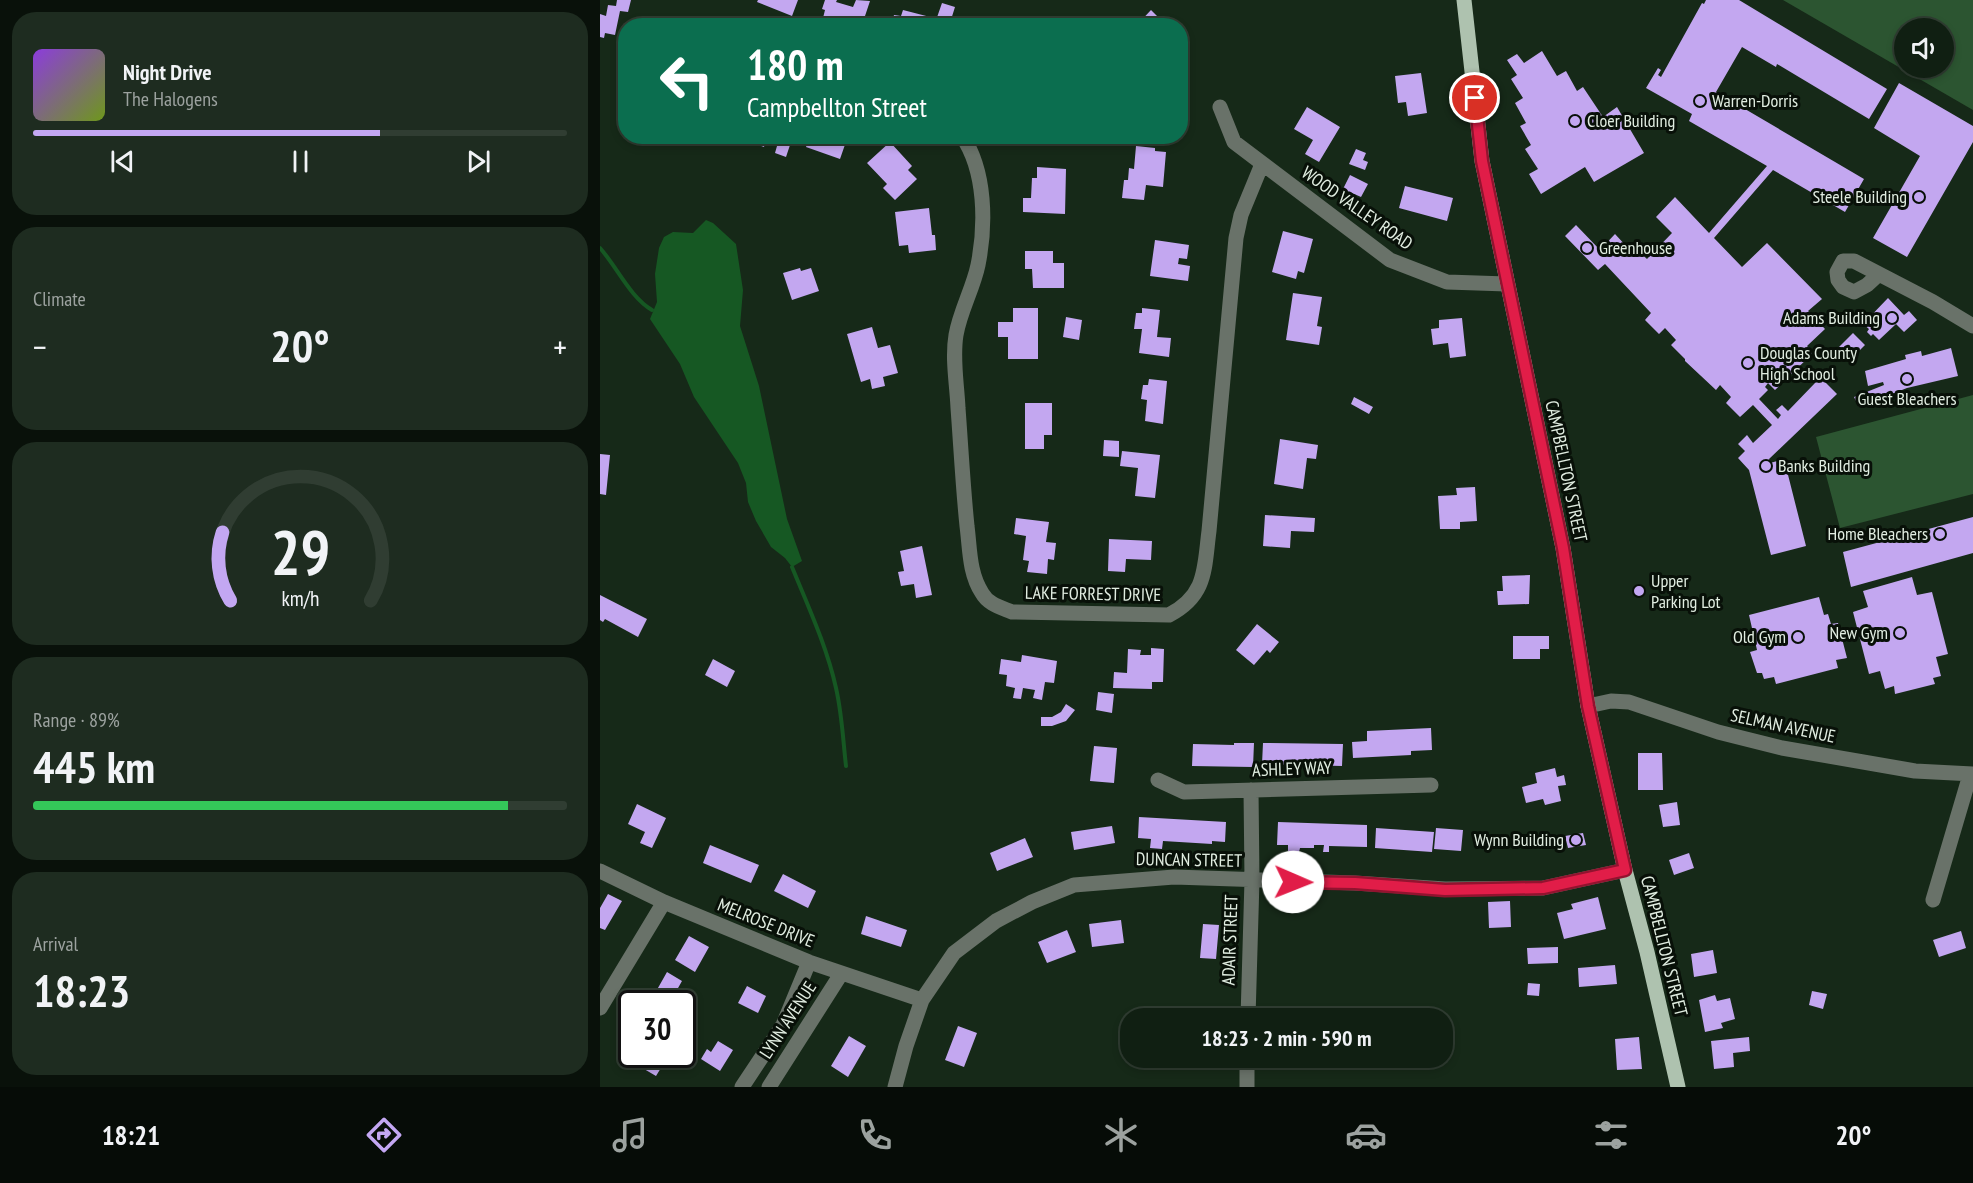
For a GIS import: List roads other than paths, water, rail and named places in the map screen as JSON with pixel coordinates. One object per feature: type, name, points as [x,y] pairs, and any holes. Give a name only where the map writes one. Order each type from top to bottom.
[{"type":"main road","name":"CAMPBELLTON STREET","points":[[1464,0],[1482,161],[1563,548],[1588,706],[1678,1087]]},
{"type":"street","name":"WOOD VALLEY ROAD","points":[[1220,106],[1234,142],[1390,260],[1447,282],[1507,284]]},
{"type":"street","name":"LAKE FORREST DRIVE","points":[[968,144],[979,179],[982,200],[978,265],[959,320],[956,336],[955,364],[968,536],[972,571],[982,594],[993,605],[1012,612],[1169,615],[1185,606],[1199,589],[1205,565],[1209,531],[1236,238],[1241,215],[1262,164]]},
{"type":"street","points":[[1879,274],[1973,326]]},
{"type":"street","name":"SELMAN AVENUE","points":[[1588,706],[1611,701],[1629,702],[1718,732],[1782,748],[1915,771],[1971,775]]},
{"type":"street","points":[[1933,900],[1971,775]]},
{"type":"street","name":"ASHLEY WAY","points":[[1158,780],[1184,792],[1431,785]]},
{"type":"street","name":"ADAIR STREET","points":[[1248,1008],[1252,880],[1251,790]]},
{"type":"street","name":"DUNCAN STREET","points":[[895,1087],[922,1000],[954,953],[996,921],[1032,902],[1074,885],[1174,877],[1217,877],[1355,883],[1445,890],[1543,888],[1625,870]]},
{"type":"street","name":"MELROSE DRIVE","points":[[600,871],[664,902],[809,962],[922,1000]]},
{"type":"street","points":[[600,1008],[664,902]]},
{"type":"street","points":[[742,1087],[783,1025],[809,962]]},
{"type":"street","name":"LYNN AVENUE","points":[[769,1087],[841,974]]},
{"type":"street","points":[[1247,1068],[1247,1087]]},
{"type":"waterway","points":[[600,248],[630,290],[652,310]]},
{"type":"waterway","points":[[792,567],[828,657],[840,708],[846,766]]},
{"type":"place","name":"Warren-Dorris","points":[[1700,101]]},
{"type":"place","name":"Cloer Building","points":[[1575,121]]},
{"type":"place","name":"Steele Building","points":[[1919,197]]},
{"type":"place","name":"Greenhouse","points":[[1587,248]]},
{"type":"place","name":"Adams Building","points":[[1892,318]]},
{"type":"place","name":"Douglas County High School","points":[[1748,363]]},
{"type":"place","name":"Guest Bleachers","points":[[1907,379]]},
{"type":"place","name":"Banks Building","points":[[1766,466]]},
{"type":"place","name":"Home Bleachers","points":[[1940,534]]},
{"type":"place","name":"Upper Parking Lot","points":[[1639,591]]},
{"type":"place","name":"New Gym","points":[[1900,633]]},
{"type":"place","name":"Old Gym","points":[[1798,637]]},
{"type":"place","name":"Wynn Building","points":[[1576,840]]}]
